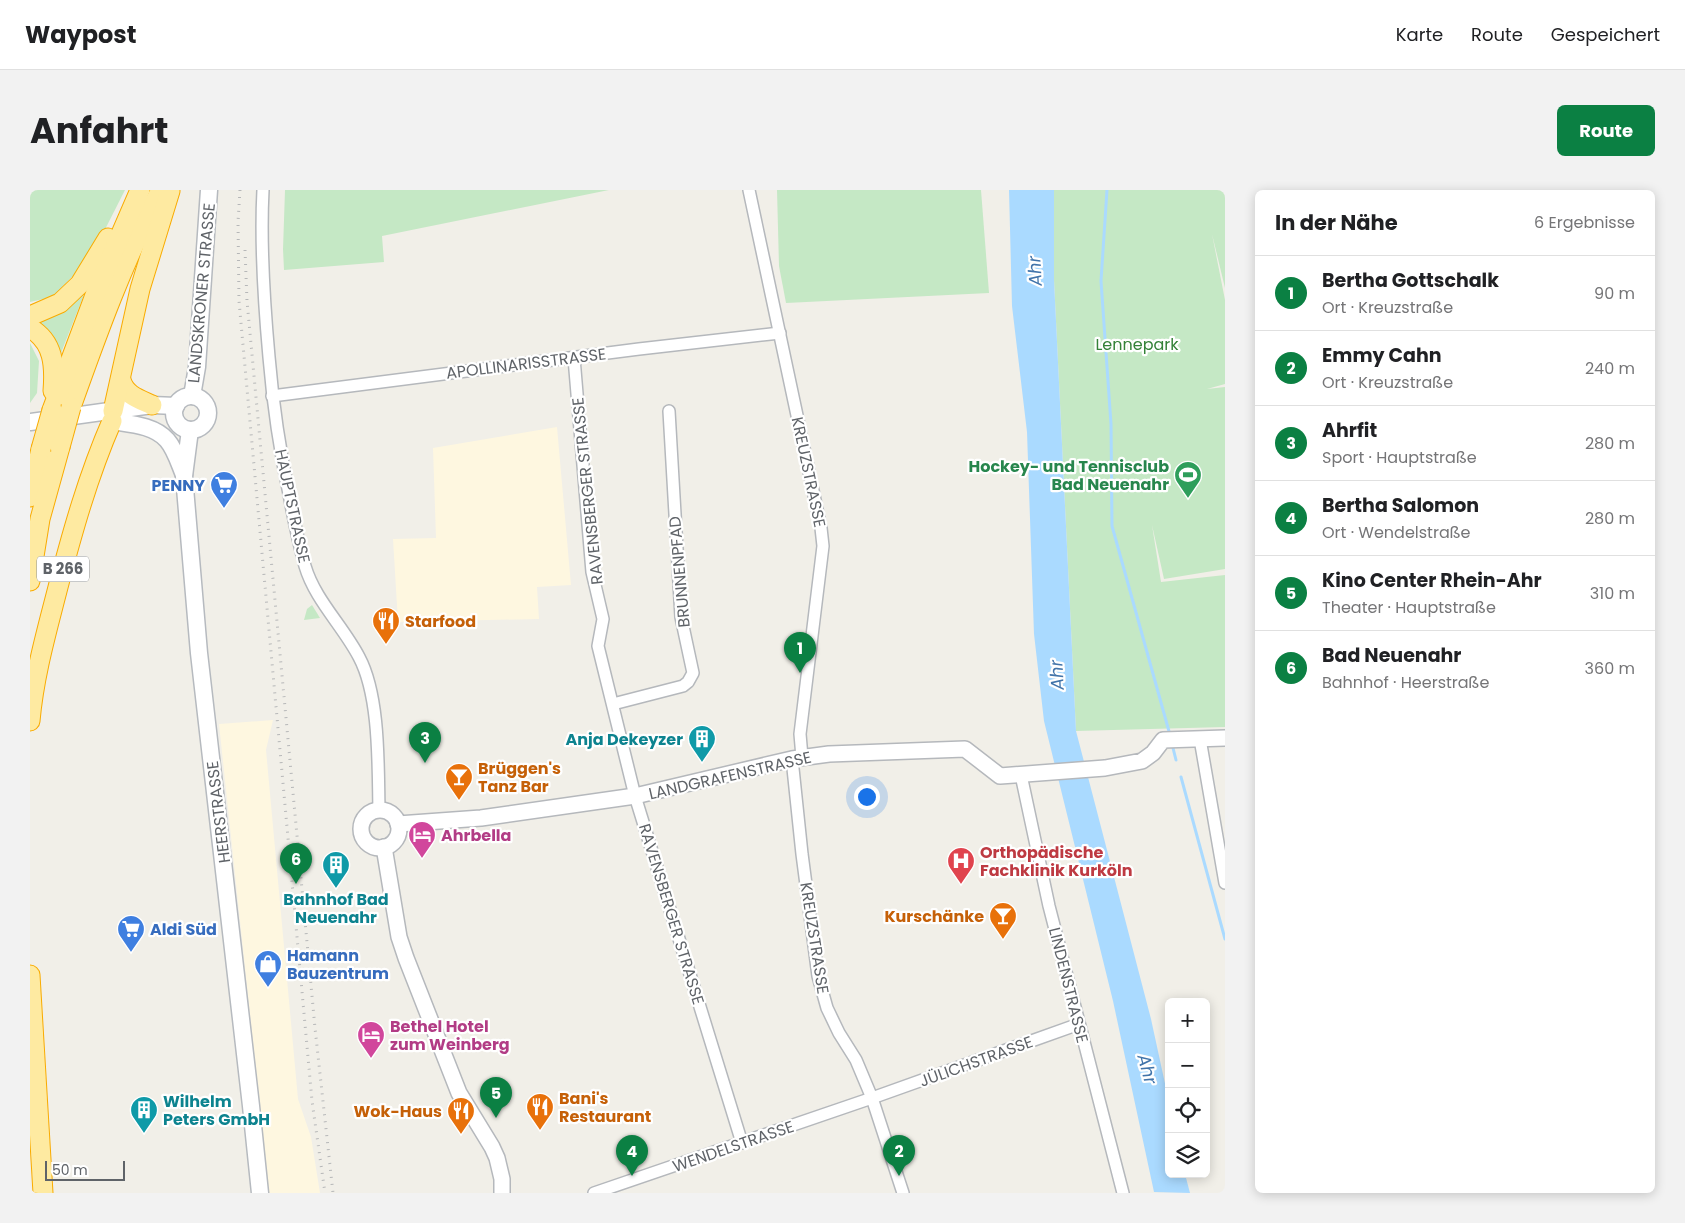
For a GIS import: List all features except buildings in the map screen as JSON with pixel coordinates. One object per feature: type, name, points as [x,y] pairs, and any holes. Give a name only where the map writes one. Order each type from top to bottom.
[{"type":"highway","name":"B 266","points":[[30,497],[71,407],[91,349],[125,266],[161,190]]},
{"type":"highway","name":"B 266","points":[[30,721],[37,669],[74,524],[113,416],[140,289],[171,190]]},
{"type":"highway","name":"B 266","points":[[30,316],[60,302],[80,284],[102,250],[125,207],[139,192]]},
{"type":"highway","name":"B 266","points":[[52,410],[98,287],[139,192]]},
{"type":"highway","name":"B 266","points":[[30,328],[41,335],[47,344],[53,357],[55,371],[51,448],[30,581]]},
{"type":"highway","points":[[121,380],[125,389],[132,396],[152,405]]},
{"type":"highway","points":[[30,975],[43,1193]]},
{"type":"main road","name":"LANDSKRONER STRASSE","points":[[192,396],[197,367],[209,190]]},
{"type":"main road","points":[[30,422],[132,416],[175,410],[183,399],[192,396],[202,400],[208,414],[204,424],[190,430],[181,426],[175,410]]},
{"type":"main road","points":[[30,431],[113,416],[152,405],[175,410]]},
{"type":"main road","points":[[113,416],[152,429],[166,438],[184,476]]},
{"type":"main road","name":"HEERSTRASSE","points":[[190,430],[184,476],[200,653],[260,1193]]},
{"type":"street","name":"HAUPTSTRASSE","points":[[263,190],[264,279],[272,396],[282,460],[297,536],[306,568],[320,596],[360,658],[368,681],[372,697],[379,761],[379,810]]},
{"type":"street","name":"KREUZSTRASSE","points":[[749,190],[819,518],[823,546],[797,758],[802,854],[818,976],[823,996],[839,1033],[856,1060],[872,1098],[903,1193]]},
{"type":"street","name":"APOLLINARISSTRASSE","points":[[272,396],[638,349],[780,333]]},
{"type":"street","name":"RAVENSBERGER STRASSE","points":[[574,358],[592,572],[603,619],[598,646],[635,796],[742,1143]]},
{"type":"street","name":"BRUNNENPFAD","points":[[613,704],[683,686],[688,682],[693,673],[681,617],[669,411]]},
{"type":"street","name":"LANDGRAFENSTRASSE","points":[[398,824],[481,818],[635,796],[797,758],[829,754],[965,749],[1000,776],[1105,768],[1142,761],[1153,753],[1163,740],[1225,738]]},
{"type":"street","points":[[1200,739],[1225,882]]},
{"type":"street","name":"LINDENSTRASSE","points":[[1021,775],[1049,906],[1123,1193]]},
{"type":"street","points":[[379,810],[387,811],[393,815],[398,824],[398,833],[395,839],[391,844],[384,847],[370,844],[363,836],[361,830],[366,816],[371,812],[379,810]]},
{"type":"street","points":[[384,847],[400,937],[406,958],[459,1093],[497,1158],[504,1193],[511,1193]]},
{"type":"street","name":"JÜLICHSTRASSE","points":[[872,1098],[1080,1024]]},
{"type":"street","name":"WENDELSTRASSE","points":[[594,1193],[872,1098]]},
{"type":"shaded area","points":[[557,427],[571,585],[537,587],[539,619],[398,622],[393,539],[436,538],[433,448]]},
{"type":"shaded area","name":"Hamann Bauzentrum","points":[[273,720],[266,750],[298,1099],[311,1137],[320,1193],[269,1193],[219,724]]},
{"type":"green space","points":[[30,190],[125,190],[90,259],[52,297],[30,302]]},
{"type":"green space","points":[[285,190],[609,190],[382,236],[384,262],[284,270]]},
{"type":"green space","points":[[777,190],[981,190],[989,293],[786,303],[779,266]]},
{"type":"green space","name":"Lennepark","points":[[1054,190],[1225,190],[1225,288],[1212,234],[1225,300],[1225,384],[1207,389],[1225,387],[1225,569],[1164,579],[1152,525],[1161,582],[1225,575],[1225,727],[1076,731],[1054,280]]},
{"type":"green space","points":[[87,287],[59,358],[30,320]]},
{"type":"green space","points":[[30,343],[39,361],[37,393],[30,403]]},
{"type":"green space","points":[[312,605],[320,618],[304,620],[307,609]]},
{"type":"water","name":"Ahr","points":[[1009,190],[1054,190],[1054,280],[1076,731],[1151,1019],[1165,1084],[1165,1178],[1186,1178],[1190,1193],[1154,1192],[1113,1001],[1044,721],[1034,634],[1027,432],[1012,306]]},
{"type":"waterway","points":[[1107,190],[1101,281],[1111,424],[1112,526],[1170,735]]},
{"type":"waterway","points":[[1172,744],[1176,760]]},
{"type":"waterway","points":[[1181,777],[1225,939]]},
{"type":"railway","points":[[240,190],[238,222],[239,301],[312,1101],[325,1193]]},
{"type":"railway","points":[[245,250],[247,301],[315,1028],[333,1193]]},
{"type":"place","name":"Hockey- und Tennisclub Bad Neuenahr","points":[[1188,499]]},
{"type":"place","name":"PENNY","points":[[224,509]]},
{"type":"place","name":"Starfood","points":[[386,645]]},
{"type":"place","name":"Bertha Gottschalk","points":[[800,673]]},
{"type":"place","name":"Ahrfit","points":[[425,763]]},
{"type":"place","name":"Anja Dekeyzer","points":[[702,763]]},
{"type":"place","name":"Brüggen's Tanz Bar","points":[[459,801]]},
{"type":"place","name":"Ahrbella","points":[[422,859]]},
{"type":"place","name":"Bad Neuenahr","points":[[296,884]]},
{"type":"place","name":"Orthopädische Fachklinik Kurköln","points":[[961,885]]},
{"type":"place","name":"Bahnhof Bad Neuenahr","points":[[336,889]]},
{"type":"place","name":"Kurschänke","points":[[1003,940]]},
{"type":"place","name":"Aldi Süd","points":[[131,953]]},
{"type":"place","name":"Hamann Bauzentrum","points":[[268,988]]},
{"type":"place","name":"Bethel Hotel zum Weinberg","points":[[371,1059]]},
{"type":"place","name":"Kino Center Rhein-Ahr","points":[[496,1118]]},
{"type":"place","name":"Bani's Restaurant","points":[[540,1131]]},
{"type":"place","name":"Wilhelm Peters GmbH","points":[[144,1134]]},
{"type":"place","name":"Wok-Haus","points":[[461,1135]]},
{"type":"place","name":"Bertha Salomon","points":[[632,1176]]},
{"type":"place","name":"Emmy Cahn","points":[[899,1176]]}]
